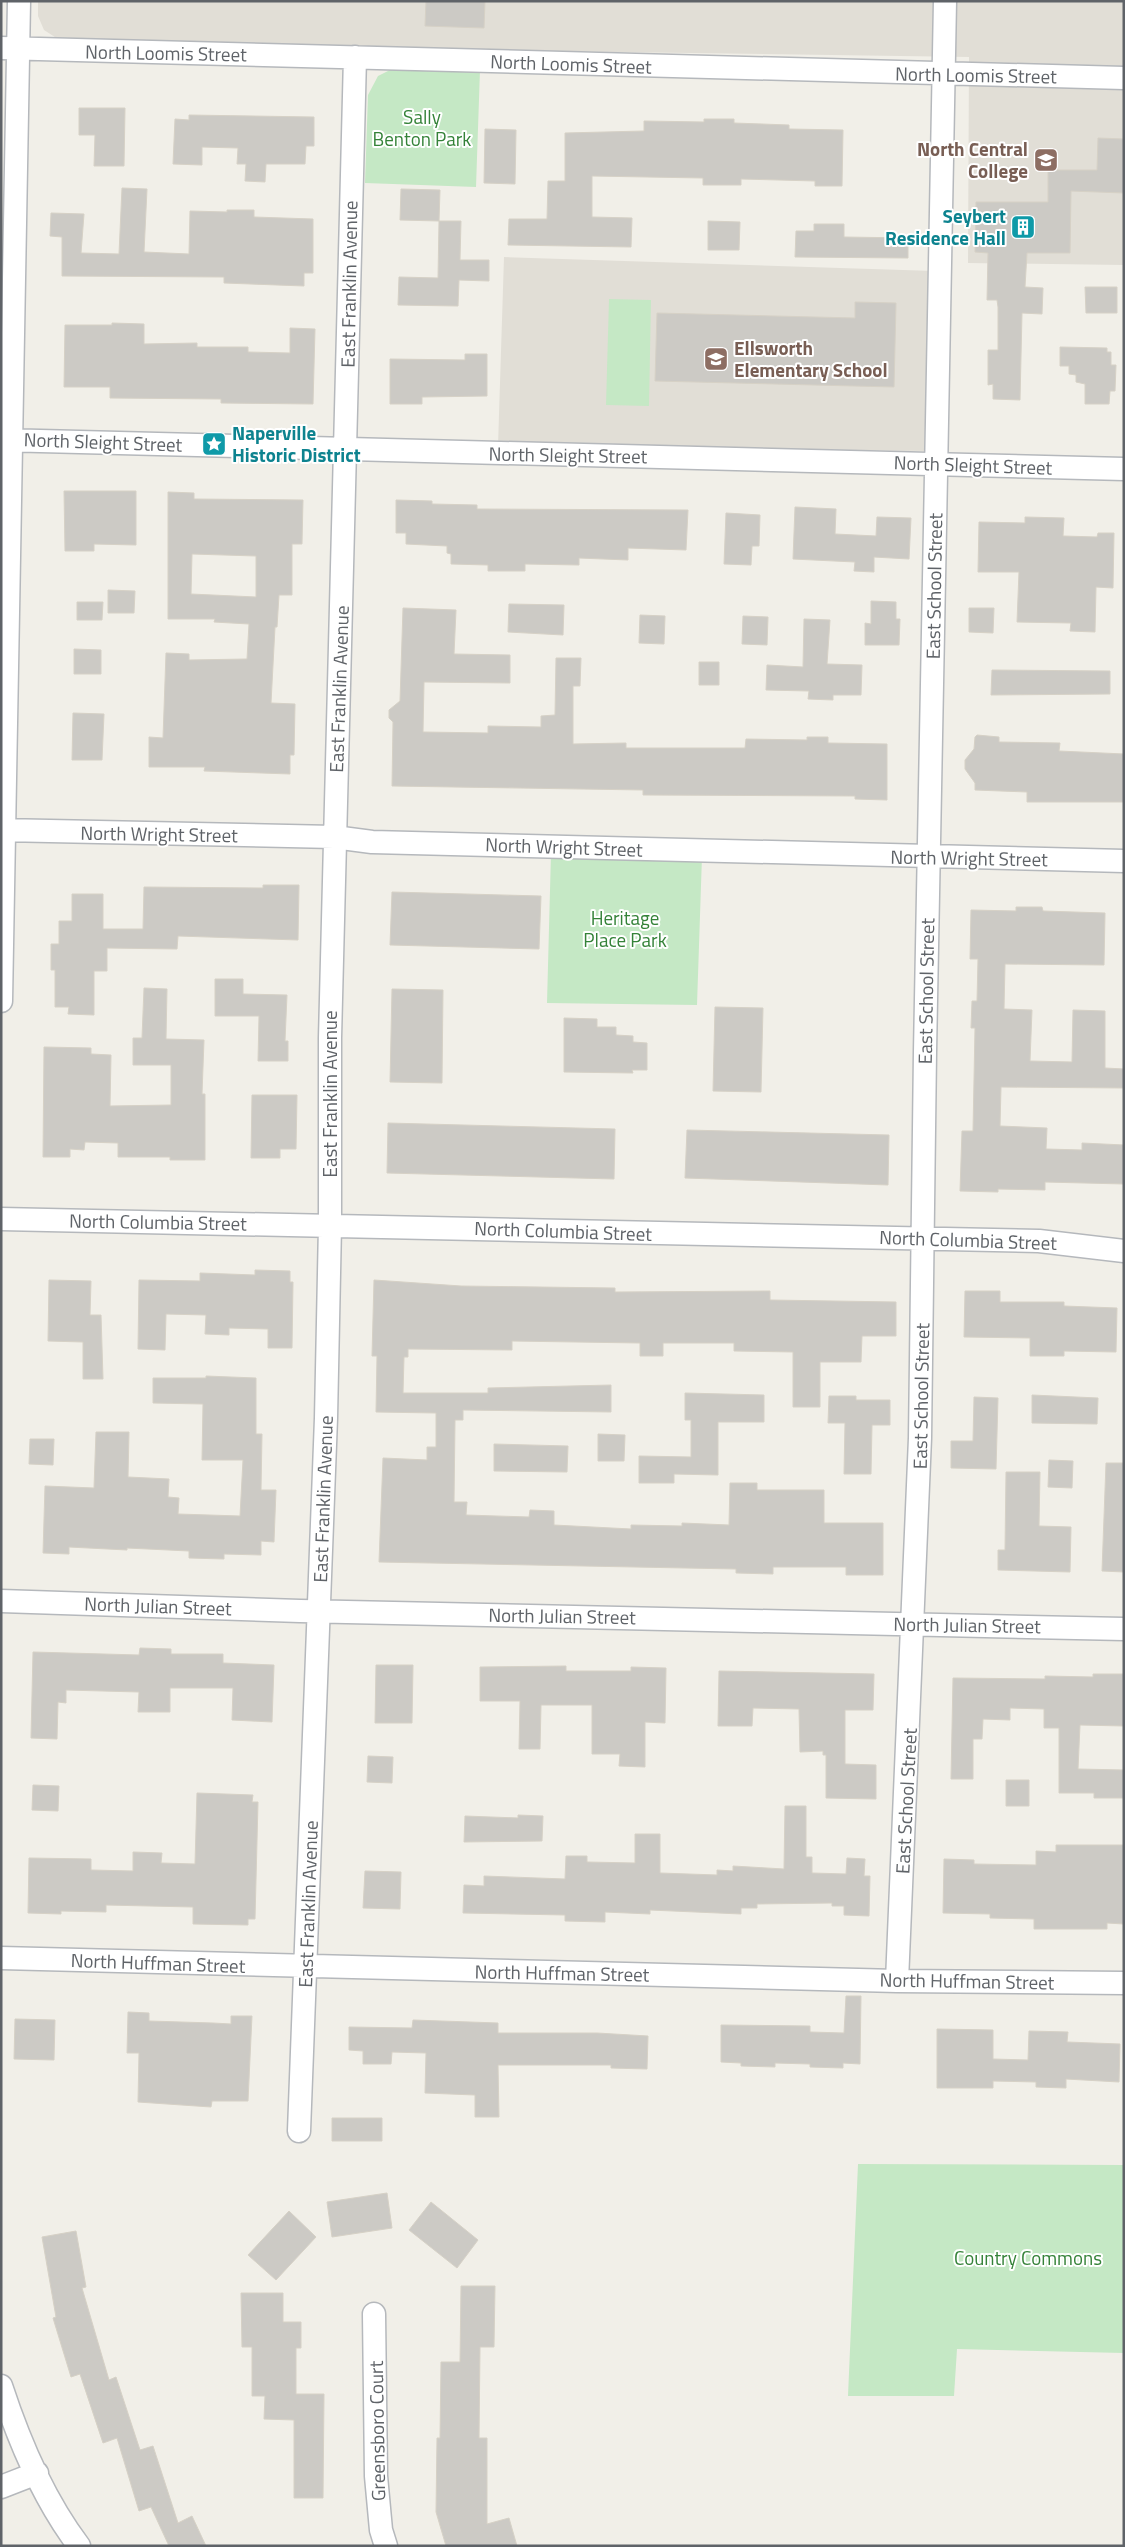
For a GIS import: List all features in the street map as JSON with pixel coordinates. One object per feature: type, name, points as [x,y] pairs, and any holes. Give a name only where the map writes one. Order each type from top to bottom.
[{"type":"street","points":[[1,1001],[10,49],[19,1]]},
{"type":"street","name":"East School Street","points":[[897,1981],[914,1624],[924,1239],[945,1]]},
{"type":"street","name":"North Loomis Street","points":[[10,49],[1124,78]]},
{"type":"street","name":"East Franklin Avenue","points":[[300,2131],[320,1610],[330,1225],[330,1038],[334,837],[355,57]]},
{"type":"street","name":"North Sleight Street","points":[[7,440],[1124,469]]},
{"type":"street","name":"North Wright Street","points":[[3,830],[334,837],[372,842],[1124,862]]},
{"type":"street","name":"North Columbia Street","points":[[1,1219],[1046,1242],[1124,1251]]},
{"type":"street","name":"North Julian Street","points":[[1,1601],[1124,1629]]},
{"type":"street","name":"North Huffman Street","points":[[1,1958],[897,1981],[1124,1983]]},
{"type":"street","name":"Greensboro Court","points":[[374,2314],[376,2476],[381,2530],[386,2546]]},
{"type":"street","points":[[1,2386],[18,2433],[37,2473],[79,2546]]},
{"type":"street","points":[[1,2487],[37,2473]]},
{"type":"shaded area","name":"North Central College","points":[[38,1],[1124,1],[1124,265],[968,263],[969,57],[545,51],[58,39],[44,30],[38,16]]},
{"type":"shaded area","name":"Ellsworth Elementary School","points":[[504,257],[934,271],[928,451],[498,446]]},
{"type":"green space","name":"Sally Benton Park","points":[[390,70],[480,70],[476,187],[365,183],[368,95],[378,76]]},
{"type":"green space","points":[[609,299],[651,300],[649,406],[606,405]]},
{"type":"green space","name":"Heritage Place Park","points":[[551,853],[702,856],[697,1005],[547,1003]]},
{"type":"green space","name":"Country Commons","points":[[858,2164],[1124,2165],[1124,2353],[957,2349],[954,2396],[848,2396]]},
{"type":"building","points":[[426,1],[485,1],[484,28],[425,26]]},
{"type":"building","points":[[79,108],[125,108],[124,166],[94,166],[95,135],[79,135]]},
{"type":"building","points":[[189,115],[314,117],[314,146],[306,146],[305,164],[266,164],[265,182],[245,181],[246,164],[237,164],[238,148],[202,147],[202,165],[173,164],[175,119],[189,120]]},
{"type":"building","points":[[704,119],[734,119],[734,123],[789,125],[789,129],[843,130],[842,186],[815,186],[815,181],[741,179],[741,185],[703,185],[703,178],[592,176],[592,217],[632,218],[631,247],[508,245],[509,219],[547,219],[548,181],[565,181],[565,133],[644,131],[644,121],[704,122]]},
{"type":"building","points":[[485,129],[516,130],[515,184],[484,183]]},
{"type":"building","points":[[1098,138],[1124,139],[1124,193],[1071,191],[1070,253],[1027,253],[1025,287],[1043,288],[1042,314],[1022,313],[1020,400],[993,399],[993,384],[988,385],[988,350],[998,350],[998,307],[997,300],[987,300],[988,253],[975,252],[976,202],[1048,202],[1048,170],[1097,170]]},
{"type":"building","points":[[122,188],[147,189],[144,252],[189,254],[190,211],[227,212],[227,210],[254,210],[254,217],[313,219],[313,273],[304,273],[304,286],[224,283],[224,277],[62,276],[62,237],[50,236],[51,213],[84,214],[81,253],[119,254]]},
{"type":"building","points":[[401,189],[440,190],[439,221],[400,220]]},
{"type":"building","points":[[439,221],[461,221],[460,260],[489,260],[489,281],[459,280],[458,306],[398,305],[399,277],[438,278]]},
{"type":"building","points":[[708,221],[740,222],[739,250],[708,250]]},
{"type":"building","points":[[814,224],[844,224],[844,237],[908,238],[908,258],[795,257],[796,231],[814,231]]},
{"type":"building","points":[[1085,287],[1117,287],[1117,313],[1086,313]]},
{"type":"building","points":[[855,302],[896,303],[894,387],[655,381],[657,313],[855,318]]},
{"type":"building","points":[[112,323],[144,324],[144,344],[197,343],[197,347],[248,347],[248,352],[290,353],[290,328],[315,329],[313,404],[221,403],[221,399],[110,398],[110,387],[64,387],[65,325],[112,325]]},
{"type":"building","points":[[1060,347],[1107,348],[1107,352],[1111,352],[1111,365],[1116,365],[1115,391],[1110,391],[1109,404],[1085,404],[1085,384],[1076,382],[1076,375],[1069,374],[1069,366],[1060,366]]},
{"type":"building","points":[[465,354],[487,354],[487,396],[422,397],[422,404],[390,404],[390,359],[465,360]]},
{"type":"building","points":[[64,491],[136,491],[136,545],[94,544],[94,551],[65,551]]},
{"type":"building","points":[[168,492],[194,493],[194,499],[303,500],[302,544],[292,544],[292,595],[279,595],[277,627],[275,627],[271,703],[295,704],[294,755],[290,755],[290,774],[204,771],[205,767],[149,767],[149,737],[163,738],[166,653],[189,654],[189,660],[247,659],[249,624],[214,622],[215,619],[168,619]],"holes":[[[192,554],[256,556],[256,597],[191,594]]]},
{"type":"building","points":[[396,500],[432,501],[432,504],[477,505],[477,509],[688,510],[686,550],[628,548],[628,560],[579,558],[579,565],[525,564],[525,571],[488,571],[488,565],[451,564],[451,554],[447,553],[447,546],[406,544],[406,533],[396,533]]},
{"type":"building","points":[[795,507],[836,509],[835,534],[876,536],[877,517],[911,518],[909,559],[874,557],[874,572],[854,571],[855,562],[793,559]]},
{"type":"building","points":[[726,513],[760,515],[759,546],[752,546],[751,565],[724,564]]},
{"type":"building","points":[[1025,517],[1064,518],[1063,536],[1097,537],[1098,533],[1114,533],[1113,588],[1096,587],[1095,632],[1070,631],[1071,623],[1017,622],[1019,572],[978,572],[979,522],[1025,523]]},
{"type":"building","points":[[108,590],[135,591],[134,613],[108,613]]},
{"type":"building","points":[[871,601],[896,602],[896,619],[900,619],[899,645],[865,645],[865,623],[871,624]]},
{"type":"building","points":[[77,602],[103,602],[102,620],[77,620]]},
{"type":"building","points":[[509,604],[564,605],[563,635],[508,632]]},
{"type":"building","points":[[403,608],[456,610],[454,654],[510,655],[510,683],[424,682],[423,732],[488,733],[488,726],[541,727],[541,716],[555,715],[556,658],[581,658],[580,686],[573,686],[573,744],[626,743],[626,748],[745,748],[746,739],[807,740],[807,737],[828,737],[828,743],[887,744],[887,800],[855,799],[855,796],[643,795],[643,790],[392,786],[393,722],[389,718],[389,710],[400,701]]},
{"type":"building","points":[[969,608],[994,608],[993,633],[969,632]]},
{"type":"building","points":[[640,615],[665,616],[664,644],[639,643]]},
{"type":"building","points":[[743,616],[768,617],[767,645],[742,644]]},
{"type":"building","points":[[804,619],[830,620],[827,664],[862,665],[861,695],[833,695],[833,700],[808,699],[809,691],[766,690],[767,665],[803,667]]},
{"type":"building","points":[[74,649],[101,650],[101,674],[74,674]]},
{"type":"building","points":[[699,662],[719,662],[719,685],[699,685]]},
{"type":"building","points":[[992,670],[1110,671],[1110,694],[991,695]]},
{"type":"building","points":[[73,713],[104,714],[102,760],[72,760]]},
{"type":"building","points":[[977,735],[999,737],[999,742],[1060,743],[1059,751],[1124,754],[1124,802],[1027,802],[1027,792],[975,790],[975,783],[965,769],[965,760],[974,749],[975,737]]},
{"type":"building","points":[[263,885],[299,885],[298,940],[178,936],[177,949],[107,948],[107,971],[94,971],[94,1015],[68,1014],[69,1007],[55,1007],[55,970],[51,970],[51,944],[59,944],[59,921],[72,921],[72,894],[103,894],[103,929],[143,929],[144,887],[263,888]]},
{"type":"building","points":[[392,892],[541,896],[539,949],[390,945]]},
{"type":"building","points":[[1016,907],[1042,907],[1043,911],[1105,913],[1104,965],[1005,964],[1004,1009],[1032,1010],[1030,1061],[1072,1062],[1073,1010],[1105,1011],[1105,1068],[1124,1069],[1124,1088],[1001,1087],[1000,1126],[1047,1128],[1046,1149],[1082,1150],[1082,1143],[1124,1145],[1124,1184],[1045,1182],[1045,1190],[998,1189],[998,1192],[960,1191],[962,1131],[973,1131],[975,1028],[971,1028],[972,1001],[977,1001],[978,959],[970,959],[971,910],[1016,911]]},
{"type":"building","points":[[215,979],[243,979],[243,994],[287,995],[285,1041],[288,1041],[288,1061],[258,1061],[259,1016],[215,1016]]},
{"type":"building","points":[[144,988],[167,989],[166,1039],[204,1040],[202,1094],[205,1094],[205,1160],[170,1160],[170,1157],[118,1157],[118,1143],[85,1142],[84,1150],[70,1149],[70,1157],[43,1157],[44,1047],[91,1048],[91,1054],[111,1055],[110,1106],[171,1105],[171,1065],[133,1065],[133,1038],[142,1038]]},
{"type":"building","points":[[392,989],[443,990],[442,1083],[390,1082]]},
{"type":"building","points":[[715,1007],[763,1008],[761,1092],[713,1091]]},
{"type":"building","points":[[564,1018],[597,1019],[597,1027],[616,1027],[616,1035],[633,1036],[633,1042],[647,1043],[647,1070],[632,1070],[633,1073],[564,1072]]},
{"type":"building","points":[[252,1095],[297,1095],[296,1149],[280,1149],[280,1158],[251,1158]]},
{"type":"building","points":[[388,1123],[615,1129],[614,1179],[387,1173]]},
{"type":"building","points":[[687,1130],[889,1135],[888,1185],[685,1178]]},
{"type":"building","points":[[255,1270],[290,1271],[290,1282],[293,1282],[292,1348],[268,1348],[268,1329],[229,1328],[229,1335],[205,1334],[206,1315],[166,1314],[165,1350],[138,1349],[139,1280],[200,1281],[200,1273],[255,1275]]},
{"type":"building","points":[[49,1280],[91,1281],[90,1315],[101,1315],[103,1379],[83,1379],[83,1342],[48,1341]]},
{"type":"building","points":[[374,1280],[461,1286],[615,1288],[615,1292],[770,1291],[770,1300],[896,1302],[896,1336],[862,1336],[861,1362],[820,1362],[820,1407],[793,1407],[793,1352],[734,1351],[734,1343],[663,1343],[663,1356],[640,1356],[640,1343],[512,1341],[512,1350],[408,1349],[408,1357],[404,1357],[403,1393],[488,1393],[488,1388],[611,1385],[611,1412],[463,1410],[463,1420],[455,1420],[454,1502],[467,1502],[466,1515],[529,1517],[530,1510],[554,1511],[554,1525],[631,1529],[631,1525],[682,1526],[682,1523],[729,1525],[730,1483],[757,1483],[757,1490],[824,1490],[824,1523],[883,1523],[883,1575],[846,1575],[846,1567],[773,1567],[773,1574],[736,1573],[736,1569],[379,1562],[383,1458],[427,1460],[427,1447],[436,1447],[436,1413],[376,1412],[377,1356],[372,1356]]},
{"type":"building","points":[[965,1291],[1000,1291],[1000,1302],[1064,1302],[1064,1306],[1117,1308],[1116,1352],[1064,1351],[1064,1356],[1030,1356],[1030,1338],[964,1337]]},
{"type":"building","points":[[206,1376],[256,1378],[256,1434],[262,1434],[261,1490],[276,1490],[274,1542],[261,1541],[261,1555],[224,1554],[224,1559],[189,1558],[189,1551],[127,1548],[127,1550],[69,1547],[69,1554],[43,1553],[45,1486],[94,1488],[96,1432],[129,1432],[128,1477],[169,1479],[168,1497],[179,1498],[178,1514],[240,1516],[243,1460],[202,1460],[203,1404],[153,1403],[153,1378],[206,1378]]},
{"type":"building","points":[[685,1393],[764,1395],[764,1422],[718,1422],[718,1475],[674,1474],[674,1483],[639,1483],[639,1456],[691,1457],[691,1420],[685,1420]]},
{"type":"building","points":[[1032,1395],[1098,1398],[1097,1424],[1032,1423]]},
{"type":"building","points":[[829,1396],[856,1396],[856,1400],[890,1400],[890,1425],[872,1425],[871,1474],[844,1474],[845,1423],[828,1423]]},
{"type":"building","points":[[974,1397],[998,1398],[996,1469],[951,1468],[951,1441],[973,1441]]},
{"type":"building","points":[[598,1434],[625,1435],[624,1461],[598,1461]]},
{"type":"building","points":[[30,1439],[54,1439],[53,1465],[29,1464]]},
{"type":"building","points":[[494,1444],[568,1446],[567,1472],[494,1471]]},
{"type":"building","points":[[1049,1460],[1073,1461],[1072,1488],[1048,1487]]},
{"type":"building","points":[[1106,1463],[1124,1463],[1124,1572],[1102,1571]]},
{"type":"building","points":[[1006,1472],[1040,1472],[1039,1526],[1071,1527],[1070,1572],[998,1570],[998,1550],[1005,1550]]},
{"type":"building","points":[[140,1648],[171,1649],[171,1654],[223,1654],[223,1663],[274,1665],[272,1722],[232,1720],[233,1688],[170,1688],[170,1712],[138,1712],[139,1692],[66,1690],[66,1703],[58,1702],[57,1739],[31,1738],[33,1652],[139,1655]]},
{"type":"building","points":[[376,1665],[413,1665],[412,1723],[375,1723]]},
{"type":"building","points":[[566,1666],[566,1671],[631,1671],[631,1667],[666,1668],[665,1723],[645,1722],[645,1767],[619,1766],[620,1754],[592,1754],[592,1705],[541,1705],[540,1749],[519,1749],[520,1701],[480,1701],[480,1667]]},
{"type":"building","points":[[719,1671],[874,1674],[873,1710],[845,1710],[845,1764],[876,1765],[876,1799],[826,1798],[826,1755],[823,1755],[823,1751],[800,1752],[799,1709],[753,1708],[752,1726],[718,1726]]},
{"type":"building","points":[[1093,1674],[1124,1674],[1124,1726],[1080,1725],[1078,1769],[1124,1770],[1124,1798],[1094,1798],[1094,1793],[1059,1793],[1059,1728],[1044,1728],[1044,1709],[1010,1708],[1010,1720],[983,1719],[982,1739],[973,1739],[973,1779],[951,1779],[953,1678],[1045,1679],[1045,1676],[1093,1677]]},
{"type":"building","points":[[368,1756],[393,1757],[392,1783],[367,1782]]},
{"type":"building","points":[[1006,1780],[1029,1780],[1029,1806],[1006,1806]]},
{"type":"building","points":[[33,1785],[59,1786],[58,1811],[32,1810]]},
{"type":"building","points":[[197,1793],[253,1795],[252,1802],[258,1802],[255,1919],[248,1919],[248,1925],[193,1924],[193,1907],[106,1905],[106,1912],[61,1911],[61,1914],[28,1913],[29,1858],[91,1859],[91,1870],[133,1871],[133,1852],[162,1853],[161,1863],[195,1864]]},
{"type":"building","points":[[785,1806],[806,1806],[806,1857],[812,1857],[812,1873],[846,1874],[847,1858],[865,1859],[864,1876],[870,1876],[869,1916],[844,1915],[844,1906],[832,1906],[832,1903],[757,1904],[757,1908],[741,1908],[741,1914],[650,1910],[650,1914],[605,1912],[605,1922],[565,1921],[565,1915],[463,1913],[464,1885],[484,1886],[484,1876],[565,1879],[566,1856],[587,1856],[587,1862],[635,1863],[635,1834],[660,1834],[660,1873],[717,1875],[717,1870],[733,1871],[733,1866],[784,1869]]},
{"type":"building","points":[[518,1815],[543,1816],[542,1841],[464,1842],[465,1816],[518,1818]]},
{"type":"building","points":[[1056,1845],[1124,1845],[1124,1924],[1107,1923],[1107,1929],[1034,1929],[1034,1919],[990,1918],[990,1914],[943,1913],[944,1859],[974,1860],[974,1864],[1036,1865],[1036,1851],[1056,1852]]},
{"type":"building","points":[[365,1871],[401,1872],[400,1909],[363,1908]]},
{"type":"building","points":[[846,1996],[861,1996],[860,2064],[843,2063],[843,2068],[810,2067],[810,2064],[775,2063],[775,2067],[741,2066],[741,2063],[721,2062],[721,2025],[810,2026],[810,2032],[844,2033]]},
{"type":"building","points":[[128,2012],[149,2013],[149,2021],[231,2024],[231,2016],[252,2016],[248,2101],[212,2101],[211,2107],[138,2102],[139,2053],[127,2053]]},
{"type":"building","points":[[15,2019],[55,2020],[54,2060],[14,2059]]},
{"type":"building","points":[[413,2020],[498,2023],[498,2033],[597,2033],[648,2036],[647,2069],[611,2068],[611,2065],[498,2065],[499,2117],[475,2117],[475,2095],[425,2093],[426,2053],[392,2052],[391,2064],[363,2064],[363,2051],[349,2050],[349,2027],[412,2028]]},
{"type":"building","points":[[937,2029],[993,2030],[993,2059],[1028,2060],[1029,2031],[1068,2032],[1067,2042],[1120,2044],[1119,2082],[1066,2079],[1066,2088],[1036,2087],[1036,2082],[993,2081],[993,2088],[937,2088]]},
{"type":"building","points":[[332,2118],[382,2118],[382,2141],[332,2141]]},
{"type":"building","points":[[387,2193],[392,2228],[332,2237],[327,2202]]},
{"type":"building","points":[[431,2202],[478,2240],[457,2268],[409,2230]]},
{"type":"building","points":[[289,2211],[316,2237],[276,2280],[248,2255]]},
{"type":"building","points":[[76,2231],[86,2287],[82,2288],[109,2380],[116,2377],[140,2450],[153,2446],[178,2523],[192,2516],[206,2546],[169,2546],[151,2507],[139,2511],[117,2438],[103,2443],[80,2374],[71,2377],[53,2318],[56,2317],[42,2237]]},
{"type":"building","points":[[461,2286],[495,2286],[494,2347],[480,2347],[479,2438],[487,2438],[487,2524],[509,2518],[517,2546],[446,2546],[436,2512],[437,2438],[440,2438],[441,2362],[460,2362]]},
{"type":"building","points":[[241,2293],[283,2293],[283,2322],[301,2322],[301,2348],[296,2348],[296,2394],[324,2394],[323,2498],[294,2498],[294,2420],[264,2419],[265,2396],[252,2396],[252,2347],[242,2347]]},
{"type":"place","name":"North Central College","points":[[1046,160]]},
{"type":"place","name":"Seybert Residence Hall","points":[[1023,227]]},
{"type":"place","name":"Ellsworth Elementary School","points":[[716,359]]},
{"type":"place","name":"Naperville Historic District","points":[[214,444]]}]
